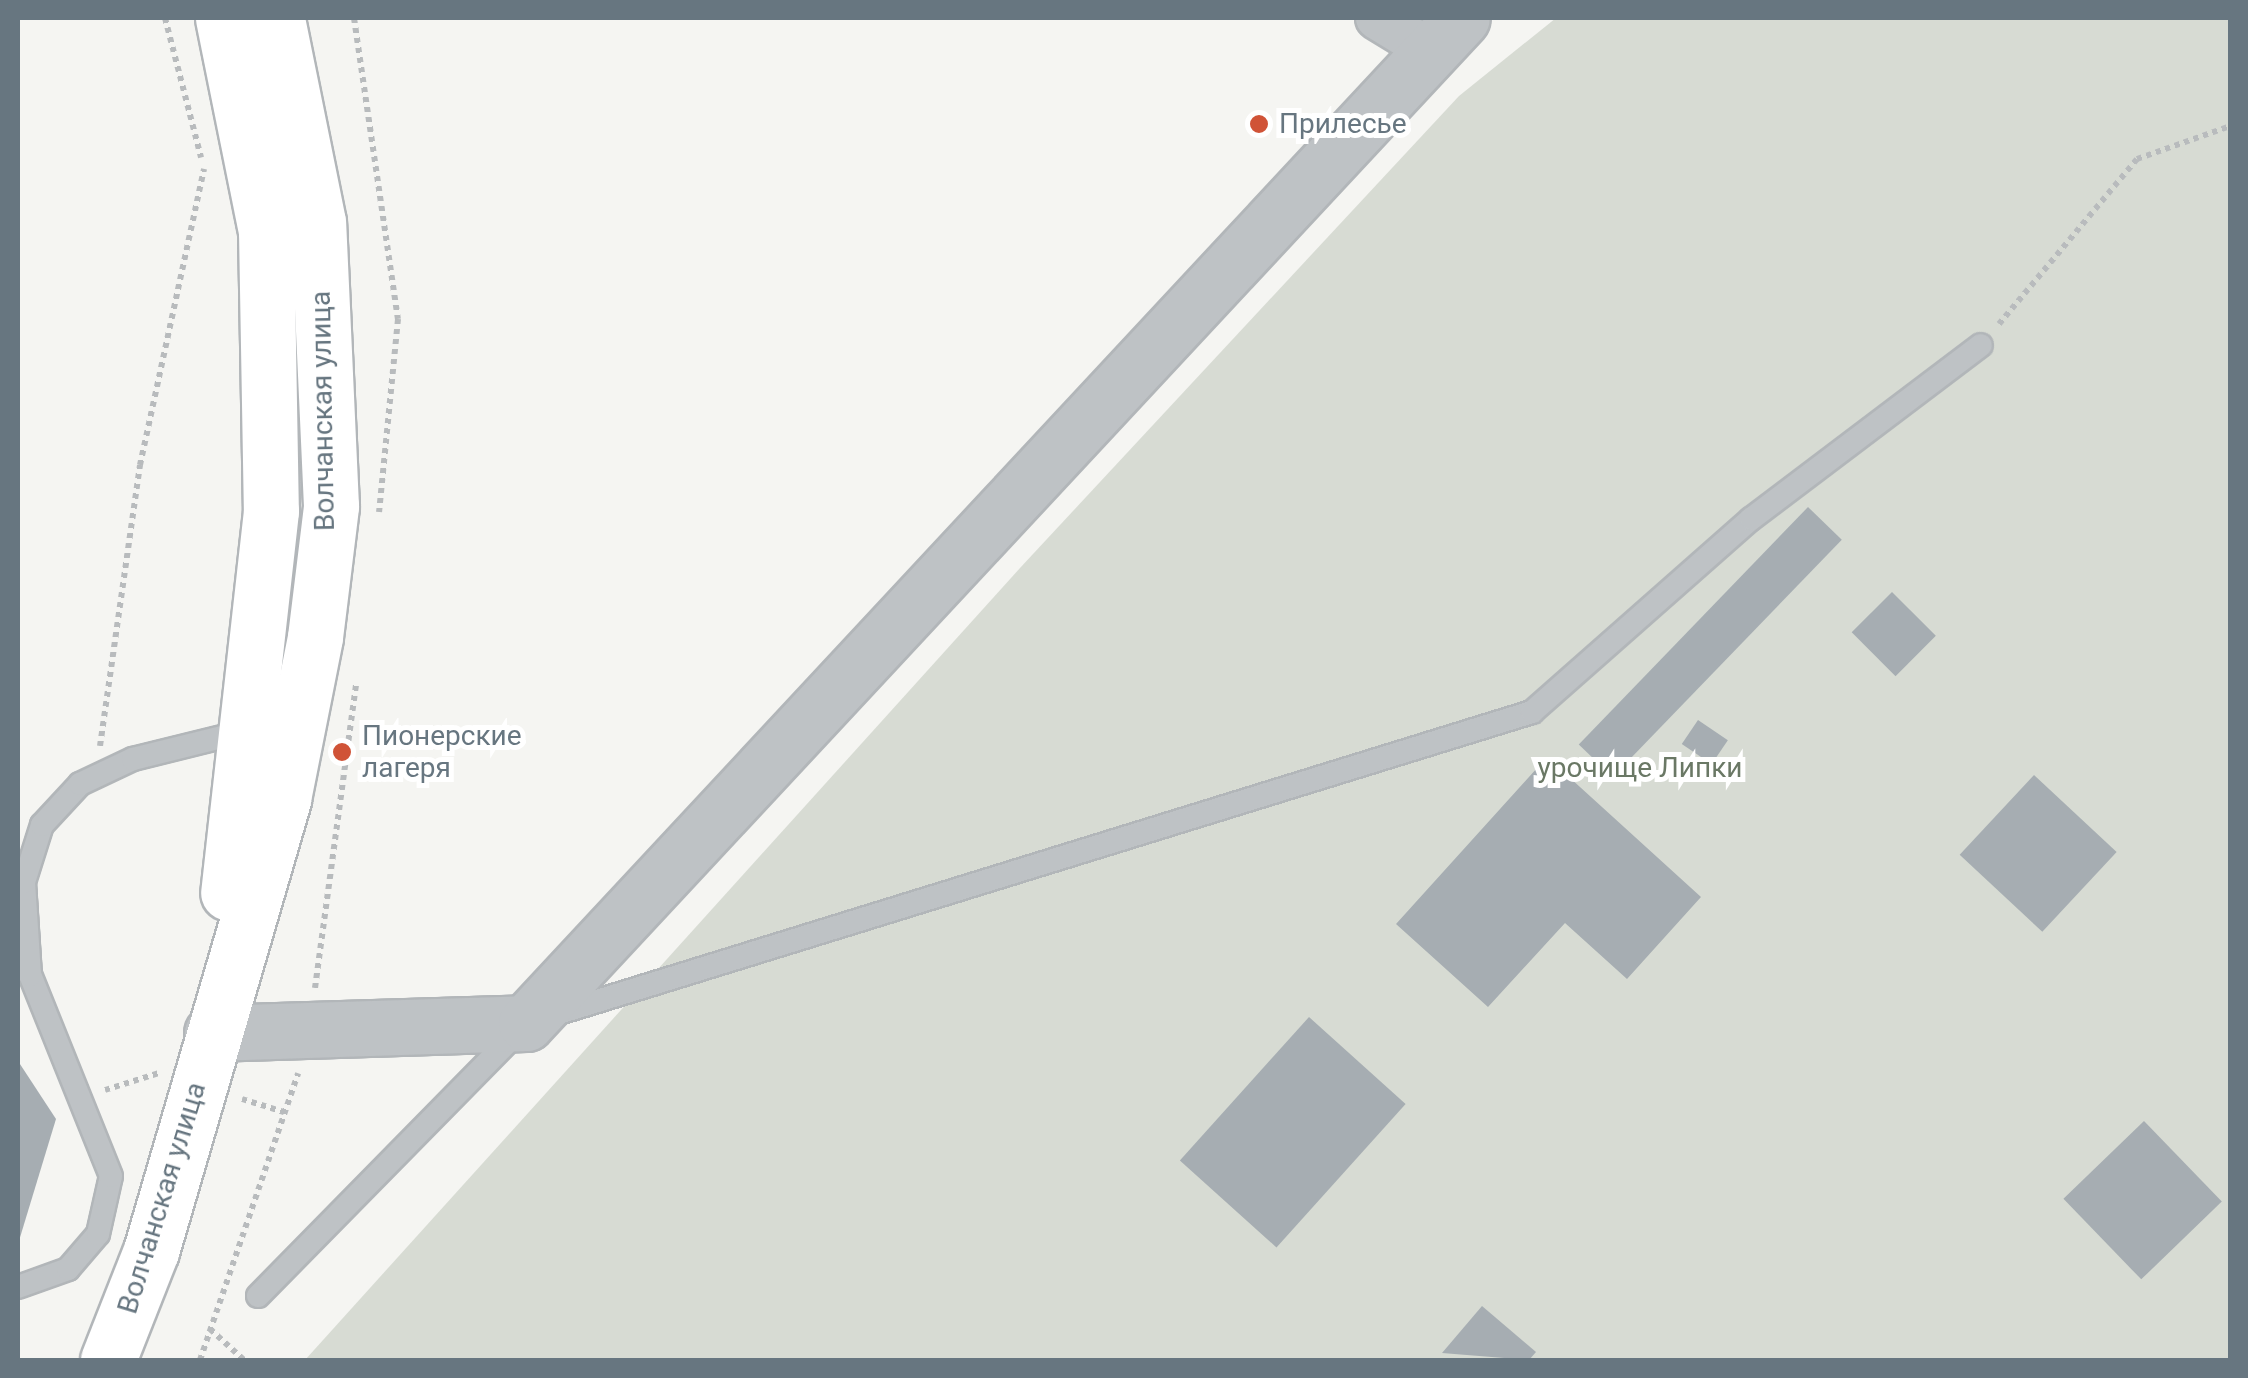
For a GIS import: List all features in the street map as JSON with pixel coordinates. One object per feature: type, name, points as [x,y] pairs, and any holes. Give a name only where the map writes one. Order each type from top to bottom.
[{"type":"main road","name":"Волчанская улица","points":[[212,1034],[271,511],[266,231],[223,18]]},
{"type":"main road","name":"Волчанская улица","points":[[108,1360],[151,1251],[283,799],[331,506],[318,222],[277,18]]},
{"type":"street","points":[[212,1034],[526,1023],[1446,34],[1377,18]]},
{"type":"lane","points":[[258,1296],[526,1023],[1532,712],[1751,518],[1981,345]]},
{"type":"lane","points":[[18,1287],[68,1270],[98,1234],[112,1176],[30,975],[24,882],[42,825],[95,777],[246,731]]},
{"type":"lane","points":[[98,1234],[151,1251]]},
{"type":"path","points":[[95,777],[140,466],[206,173],[165,18]]},
{"type":"path","points":[[1981,345],[2137,160],[2230,126]]},
{"type":"path","points":[[200,1360],[311,1033]]},
{"type":"path","points":[[210,1329],[244,1360]]},
{"type":"green space","name":"урочище Липки","points":[[1556,18],[2230,18],[2230,1360],[305,1360],[1020,568],[1459,96]]},
{"type":"building","points":[[1808,507],[1842,540],[1613,777],[1579,744]]},
{"type":"building","points":[[1892,592],[1936,636],[1896,676],[1852,632]]},
{"type":"building","points":[[1698,720],[1728,740],[1712,764],[1682,744]]},
{"type":"building","points":[[1547,757],[1701,897],[1627,979],[1565,923],[1488,1007],[1396,924]]},
{"type":"building","points":[[2034,775],[2117,852],[2042,932],[1960,855]]},
{"type":"building","points":[[1309,1017],[1406,1104],[1276,1247],[1180,1160]]},
{"type":"building","points":[[18,1061],[56,1119],[18,1244]]},
{"type":"building","points":[[2144,1121],[2222,1202],[2141,1279],[2063,1199]]},
{"type":"building","points":[[1482,1306],[1536,1352],[1529,1360],[1442,1353]]},
{"type":"place","name":"Прилесье","points":[[1259,124]]},
{"type":"place","name":"Пионерские лагеря","points":[[342,752]]}]
